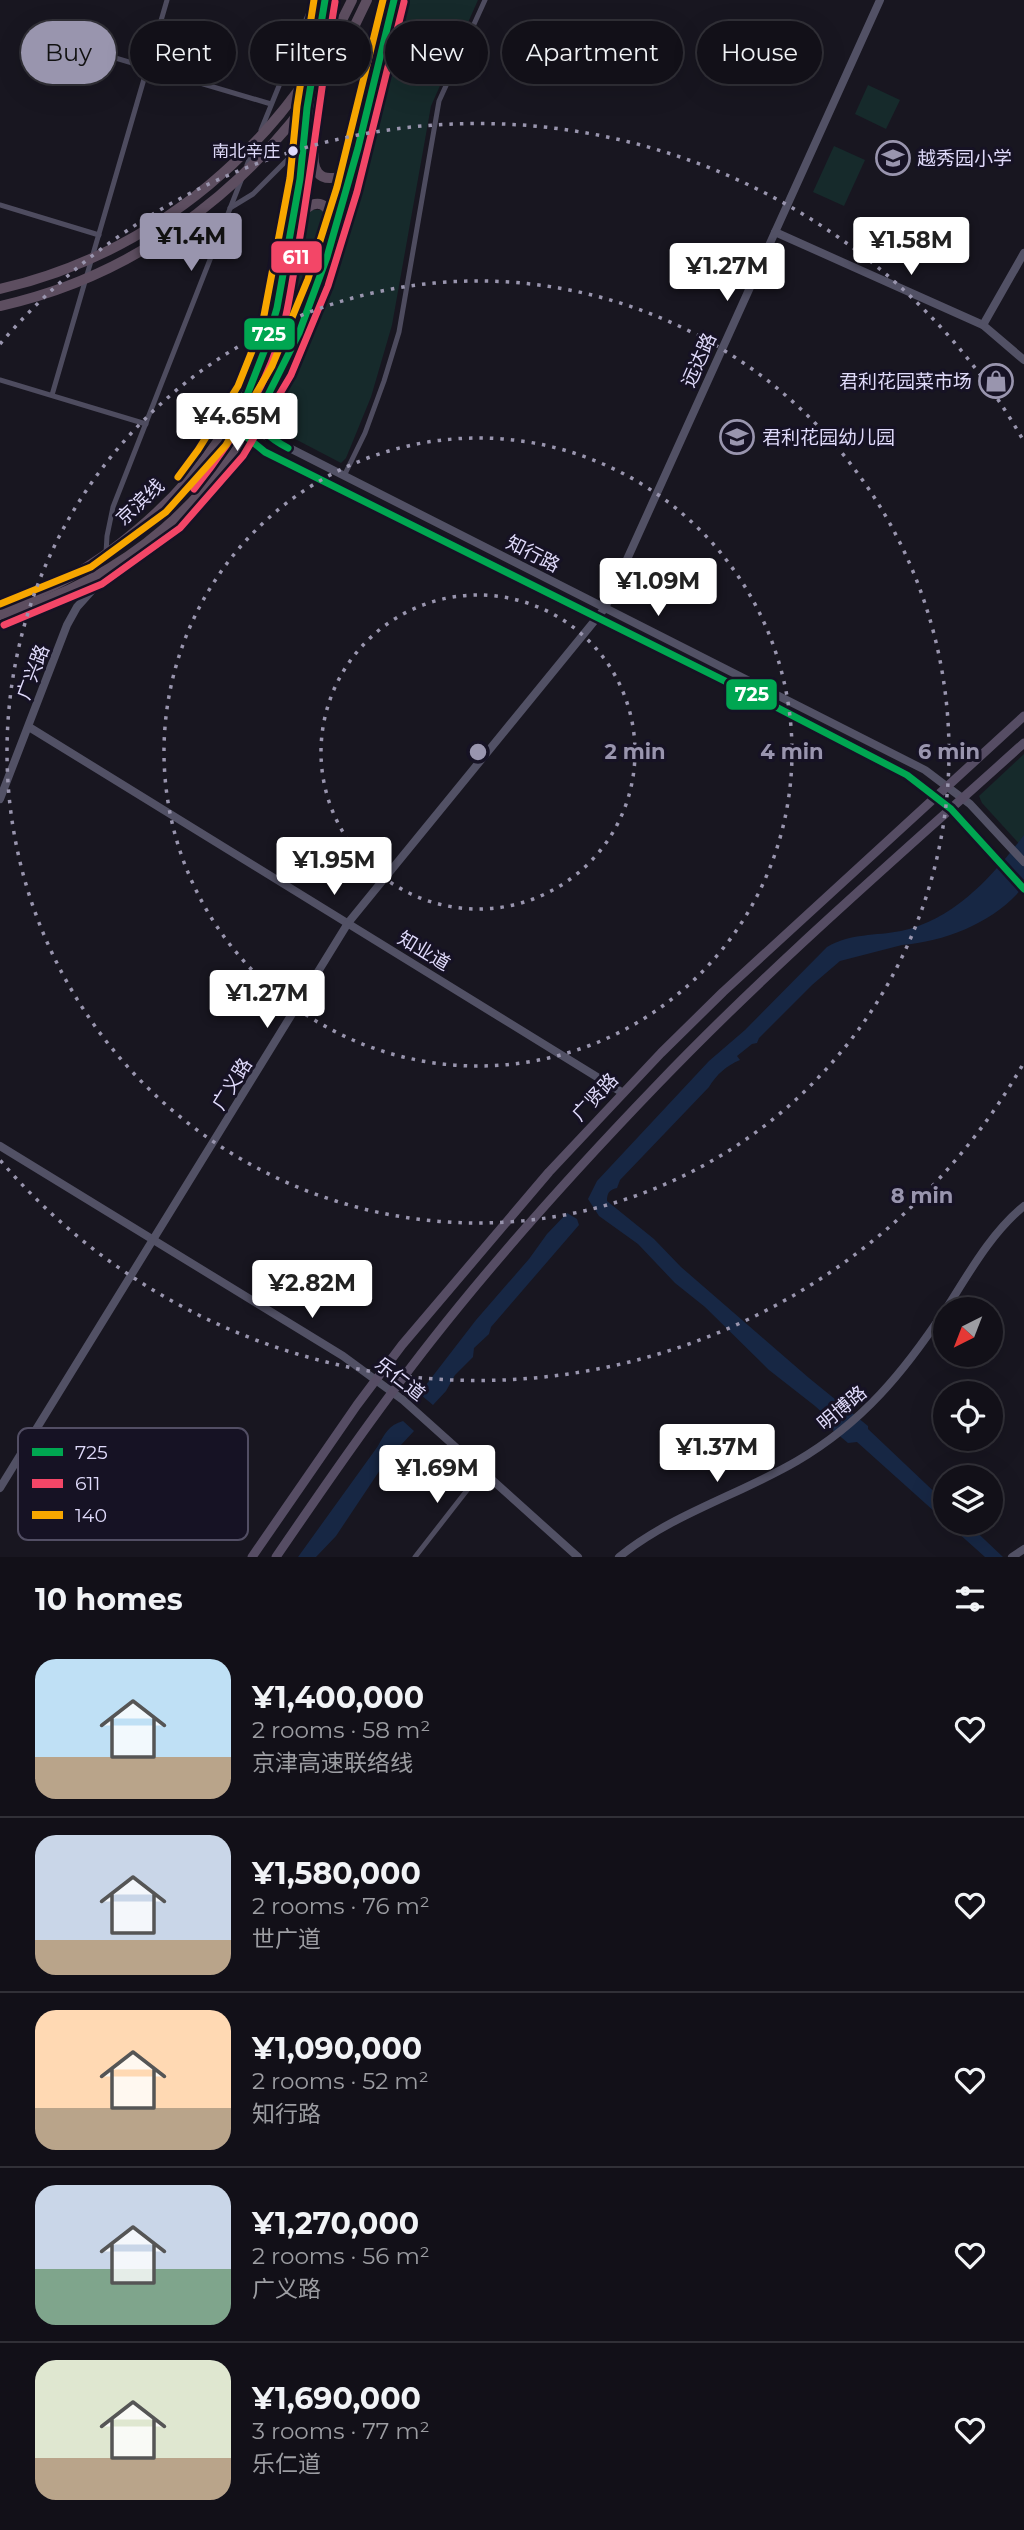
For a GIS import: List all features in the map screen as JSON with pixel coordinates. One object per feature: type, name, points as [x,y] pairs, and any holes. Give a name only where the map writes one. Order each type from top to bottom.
[{"type":"highway","points":[[287,255],[300,179],[318,28],[325,0]]},
{"type":"highway","points":[[300,179],[317,109],[335,0]]},
{"type":"highway","points":[[0,289],[51,275],[104,253],[159,222],[210,186],[243,156],[295,96],[334,37],[352,0]]},
{"type":"highway","points":[[0,306],[59,288],[128,258],[211,203],[259,159],[298,115],[337,59],[367,0]]},
{"type":"highway","name":"京滨线","points":[[0,615],[39,604],[112,567],[145,546],[183,513],[209,485],[246,435],[296,338],[321,275],[366,116],[394,0]]},
{"type":"highway","points":[[317,109],[313,166],[316,172],[325,178],[338,177],[346,169],[366,116]]},
{"type":"highway","points":[[287,255],[303,213],[312,205],[323,205],[331,214],[332,220],[321,275]]},
{"type":"highway","name":"京滨线","points":[[0,606],[68,579],[106,556],[174,496],[200,466],[225,429],[235,420],[247,391],[272,329],[287,255]]},
{"type":"highway","points":[[235,420],[246,435],[265,452]]},
{"type":"highway","points":[[106,556],[112,567]]},
{"type":"main road","name":"广贤路","points":[[252,1557],[376,1380],[494,1234],[623,1093],[723,992],[1024,716]]},
{"type":"main road","name":"广贤路","points":[[276,1557],[439,1332],[565,1184],[657,1084],[795,950],[1024,743]]},
{"type":"street","points":[[161,21],[167,0]]},
{"type":"street","points":[[106,556],[113,507],[314,0]]},
{"type":"street","points":[[344,476],[365,433],[399,332],[439,101],[485,0]]},
{"type":"street","name":"远达路","points":[[598,618],[605,608],[880,0]]},
{"type":"street","points":[[52,395],[143,84]]},
{"type":"street","points":[[203,84],[271,104]]},
{"type":"street","points":[[230,208],[253,194],[287,160],[301,159]]},
{"type":"street","points":[[0,205],[99,234]]},
{"type":"street","points":[[775,232],[982,325],[1024,360]]},
{"type":"street","points":[[982,325],[1024,253]]},
{"type":"street","points":[[0,380],[146,424]]},
{"type":"street","points":[[261,409],[261,424],[272,440]]},
{"type":"street","name":"知行路","points":[[225,429],[272,440],[925,770],[963,798],[1024,863]]},
{"type":"street","name":"知行路","points":[[265,452],[907,775],[951,809],[1024,889]]},
{"type":"street","name":"广兴路","points":[[0,799],[67,625],[77,607],[112,567]]},
{"type":"street","name":"广义路","points":[[37,1428],[348,923],[598,618]]},
{"type":"street","name":"知业道","points":[[29,727],[623,1093]]},
{"type":"street","name":"乐仁道","points":[[0,1146],[343,1356],[393,1392],[578,1557]]},
{"type":"street","name":"明博路","points":[[953,1297],[984,1250],[1024,1206]]},
{"type":"street","name":"明博路","points":[[619,1557],[659,1529],[797,1462],[834,1437],[864,1412],[904,1368],[933,1326]]},
{"type":"street","name":"广义路","points":[[0,1488],[18,1459]]},
{"type":"street","points":[[415,1557],[482,1471]]},
{"type":"street","points":[[1014,1556],[1024,1549]]},
{"type":"green space","points":[[408,0],[478,0],[469,21],[402,21]]},
{"type":"green space","points":[[386,84],[441,84],[431,106],[392,325],[371,397],[346,458],[341,463],[276,429],[270,422],[269,414],[317,313],[353,207]]},
{"type":"green space","points":[[868,85],[900,100],[886,129],[855,114]]},
{"type":"green space","points":[[834,146],[865,160],[844,206],[813,192]]},
{"type":"green space","points":[[312,210],[326,213],[326,233],[321,257],[287,344],[251,414],[248,414],[290,292],[306,217]]},
{"type":"green space","points":[[1024,754],[1024,849],[982,803],[979,796]]},
{"type":"water","points":[[1024,835],[1024,886],[1012,899],[985,919],[953,934],[840,961],[812,985],[757,1043],[737,1056],[740,1060],[719,1074],[620,1180],[617,1188],[610,1191],[607,1198],[607,1201],[654,1239],[681,1267],[868,1426],[868,1429],[933,1491],[933,1510],[857,1442],[848,1443],[829,1427],[826,1416],[769,1370],[705,1307],[675,1283],[638,1244],[599,1216],[588,1199],[597,1181],[709,1061],[745,1030],[827,947],[854,937],[901,931],[938,917],[971,894],[999,866]]},
{"type":"water","points":[[567,1213],[577,1219],[579,1225],[491,1327],[489,1334],[474,1348],[473,1357],[455,1375],[446,1391],[433,1405],[421,1395],[422,1390],[476,1320]]},
{"type":"water","points":[[403,1421],[414,1431],[386,1461],[336,1536],[316,1557],[298,1557],[385,1433]]},
{"type":"water","points":[[960,1535],[980,1535],[1003,1557],[985,1557]]},
{"type":"transit line","name":"140","points":[[178,477],[238,386],[262,326],[290,178],[297,106],[314,0]]},
{"type":"transit line","name":"725","points":[[325,0],[307,108],[300,179],[277,308],[265,349],[239,416],[243,434],[265,452],[749,693],[907,775],[951,809],[1024,889]]},
{"type":"transit line","name":"140","points":[[0,604],[91,567],[166,512],[226,445],[272,366],[308,279],[337,187],[383,0]]},
{"type":"transit line","name":"725","points":[[288,448],[263,428],[261,409],[299,333],[327,257],[358,148],[394,0]]},
{"type":"transit line","name":"611","points":[[194,489],[246,415],[266,375],[282,332],[289,303],[335,2]]},
{"type":"transit line","name":"611","points":[[4,625],[102,584],[180,528],[243,456],[291,375],[328,286],[357,192],[404,2]]},
{"type":"place","name":"南北辛庄","points":[[293,151]]},
{"type":"place","name":"越秀园小学","points":[[893,158]]},
{"type":"place","name":"君利花园菜市场","points":[[996,381]]},
{"type":"place","name":"君利花园幼儿园","points":[[737,437]]}]
